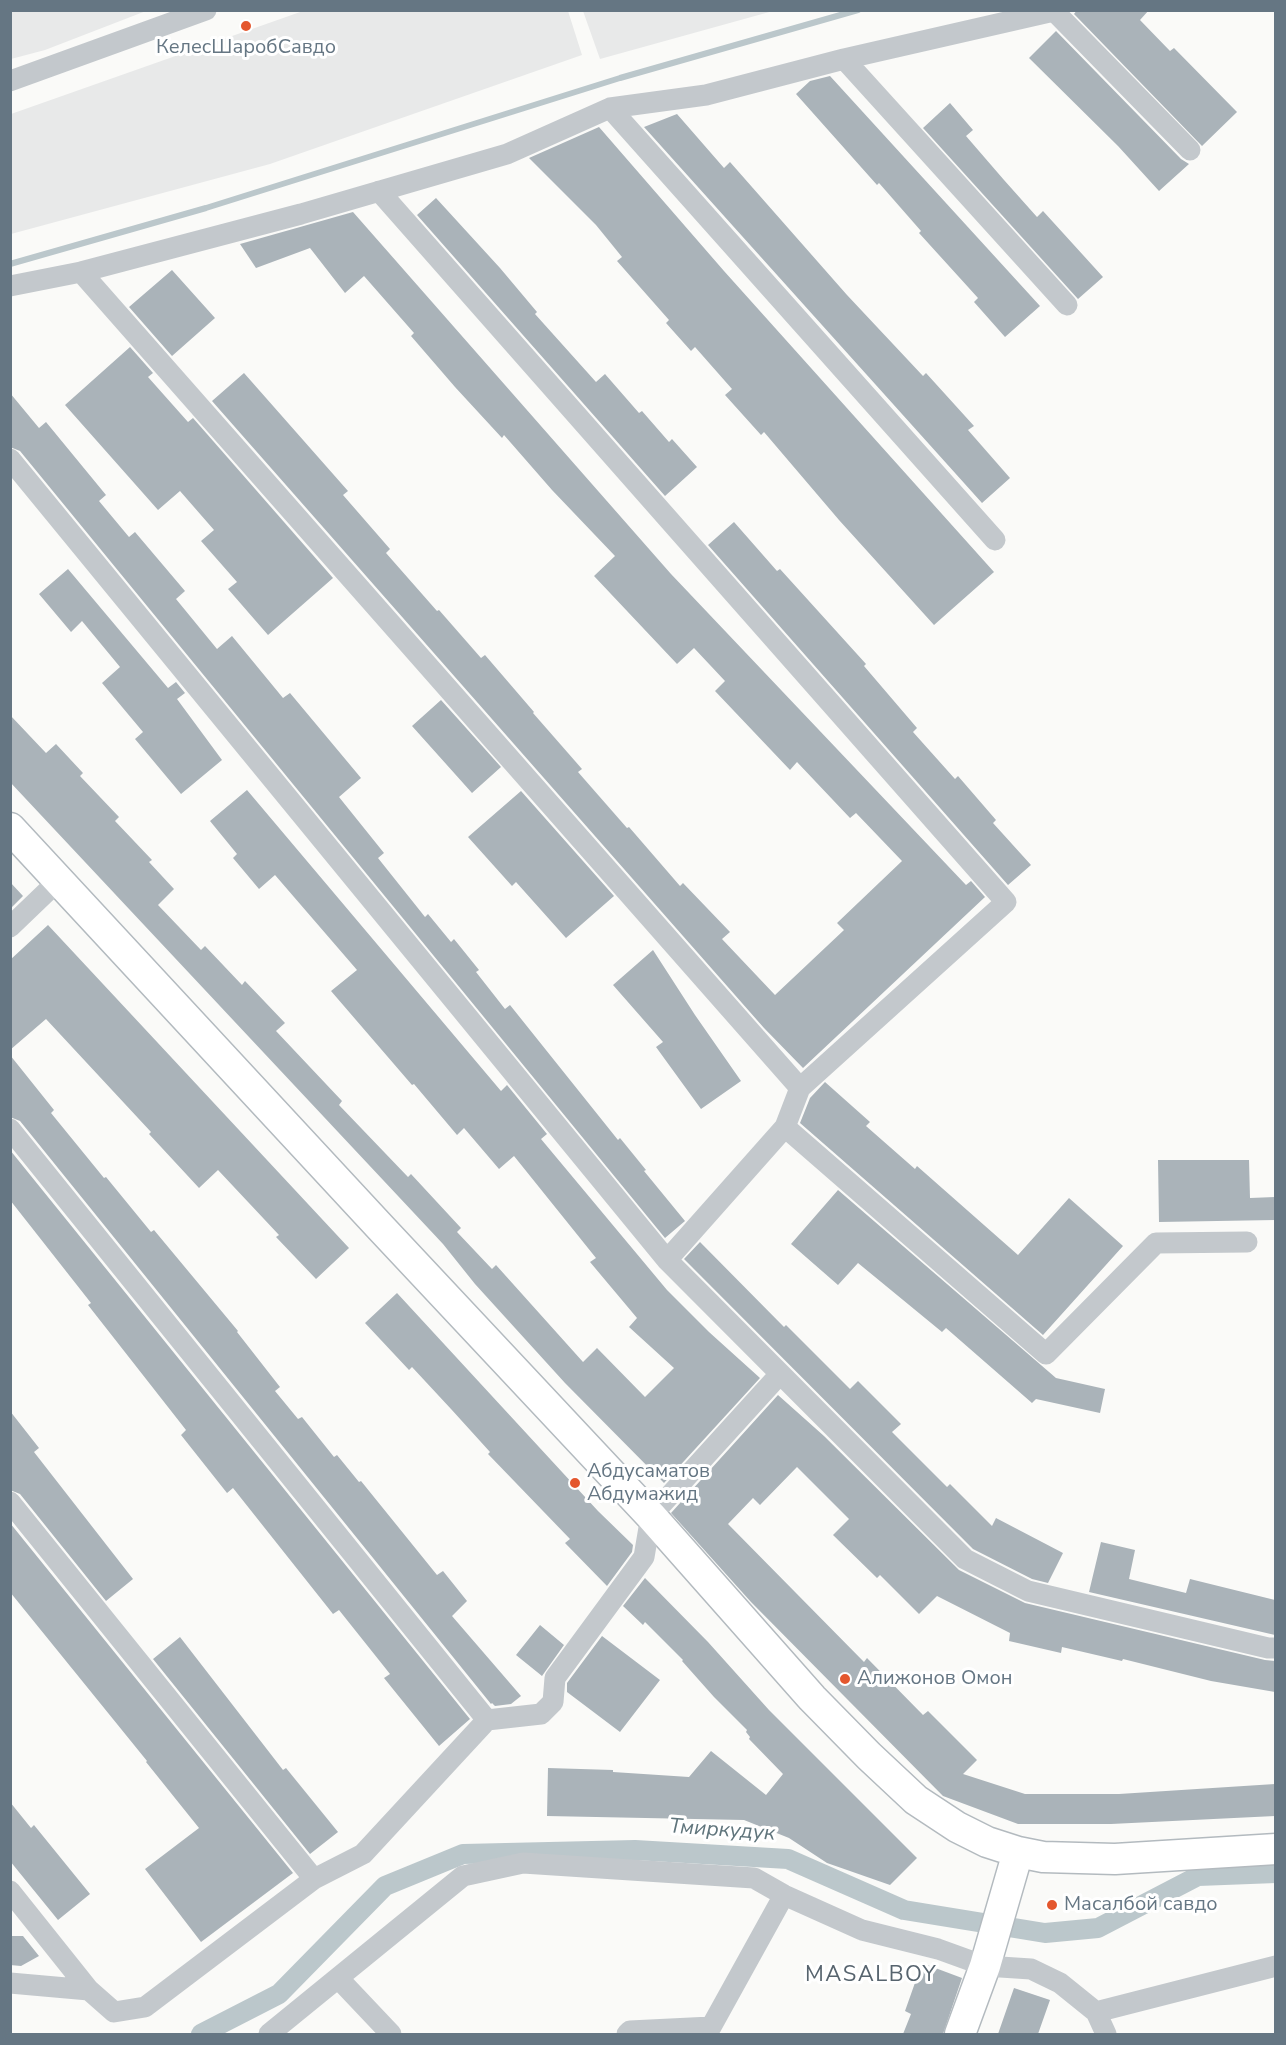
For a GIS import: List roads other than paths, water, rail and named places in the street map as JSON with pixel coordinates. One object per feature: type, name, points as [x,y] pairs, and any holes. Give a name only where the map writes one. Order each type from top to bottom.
[{"type":"main road","points":[[10,828],[651,1516],[812,1698],[916,1800],[957,1827],[987,1842],[1043,1857],[1115,1859],[1275,1849]]},
{"type":"main road","points":[[960,2034],[985,1966],[1018,1852]]},
{"type":"street","points":[[10,81],[206,10]]},
{"type":"street","points":[[10,286],[81,272],[301,214],[507,154],[610,108],[706,95],[844,59],[1054,11],[1190,150]]},
{"type":"street","points":[[844,59],[1067,305]]},
{"type":"street","points":[[610,108],[995,540]]},
{"type":"street","points":[[379,191],[1006,902],[800,1088],[784,1127],[667,1260]]},
{"type":"street","points":[[81,272],[800,1088]]},
{"type":"street","points":[[10,459],[667,1260],[965,1559],[1028,1592],[1275,1648]]},
{"type":"street","points":[[10,927],[59,879]]},
{"type":"street","points":[[784,1127],[1046,1354],[1156,1243],[1247,1242]]},
{"type":"street","points":[[10,1128],[487,1720]]},
{"type":"street","points":[[10,1891],[89,1990],[114,2012],[145,2007],[314,1879],[363,1854],[487,1720],[541,1714],[553,1702],[555,1678],[644,1557],[651,1516],[780,1374]]},
{"type":"street","points":[[10,1503],[314,1879]]},
{"type":"street","points":[[269,2034],[463,1876],[523,1863],[754,1878],[784,1895],[862,1930],[938,1949],[985,1966],[1031,1969],[1060,1983],[1096,2012],[1106,2034]]},
{"type":"street","points":[[627,2034],[630,2031],[711,2027],[784,1895]]},
{"type":"street","points":[[1096,2012],[1275,1966]]},
{"type":"street","points":[[338,1978],[391,2034]]},
{"type":"street","points":[[10,1983],[89,1990]]},
{"type":"waterway","points":[[10,264],[206,208],[620,78],[858,10]]},
{"type":"waterway","name":"Тмиркудук","points":[[201,2034],[279,1994],[385,1886],[463,1854],[635,1850],[788,1859],[904,1910],[1045,1933],[1098,1928],[1198,1876],[1276,1873]]},
{"type":"place","name":"КелесШаробСавдо","points":[[246,26]]},
{"type":"place","name":"Абдусаматов Абдумажид","points":[[575,1483]]},
{"type":"place","name":"Алижонов Омон","points":[[845,1679]]},
{"type":"place","name":"Масалбой савдо","points":[[1052,1905]]},
{"type":"district","name":"MASALBOY","points":[[871,1976]]}]
